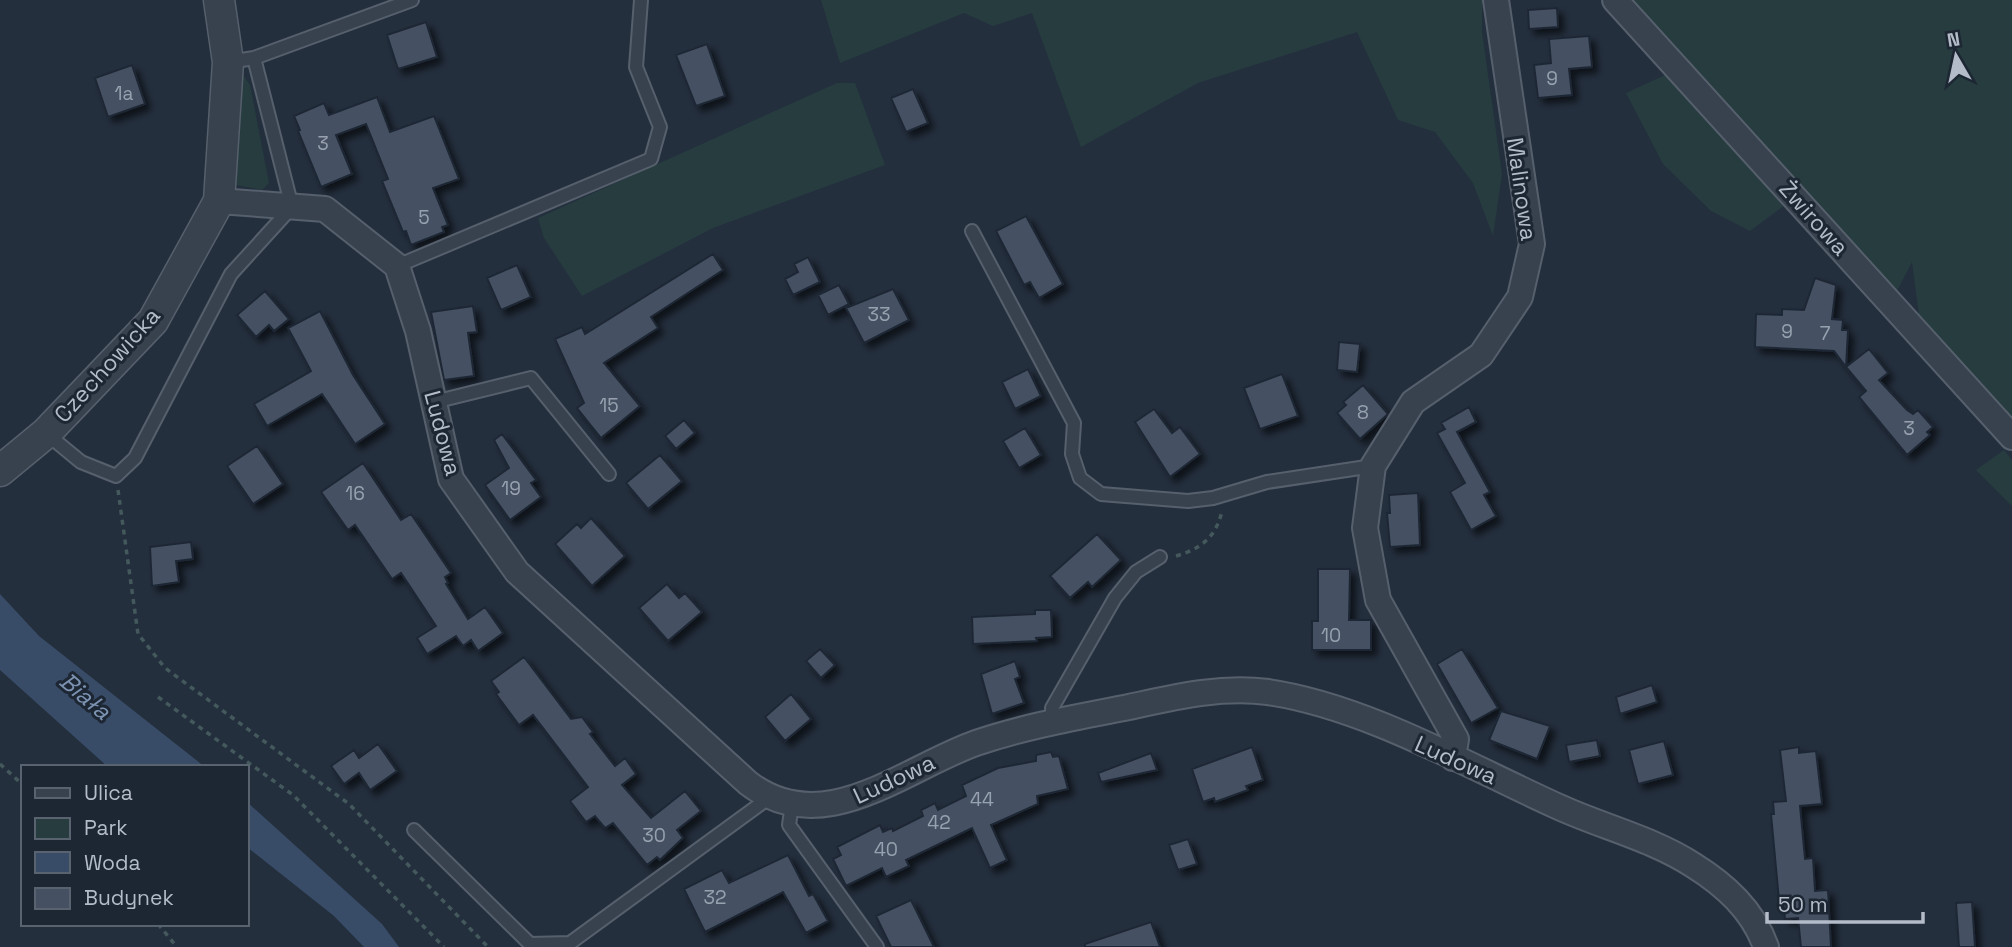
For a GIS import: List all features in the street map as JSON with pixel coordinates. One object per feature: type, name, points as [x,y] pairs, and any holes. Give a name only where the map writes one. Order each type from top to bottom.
[{"type":"street","name":"Czechowicka","points":[[0,471],[46,433],[153,321],[219,201],[241,60],[219,0]]},
{"type":"street","name":"Malinowa","points":[[1453,758],[1456,739],[1378,600],[1366,528],[1373,466],[1413,402],[1481,355],[1520,297],[1532,244],[1496,0]]},
{"type":"street","name":"Żwirowa","points":[[1615,0],[2012,437]]},
{"type":"street","points":[[219,201],[325,209],[397,266]]},
{"type":"street","name":"Ludowa","points":[[397,266],[418,331],[451,479],[517,572],[748,783],[781,801],[815,806],[846,802],[964,748],[1053,723],[1185,695],[1247,690],[1288,696],[1332,707],[1692,863],[1714,879],[1749,912],[1766,947]]},
{"type":"lane","points":[[46,433],[81,463],[116,476],[135,458],[231,274],[292,207],[241,60],[412,0]]},
{"type":"lane","points":[[397,266],[651,159],[660,127],[636,67],[641,0]]},
{"type":"lane","points":[[972,231],[1074,423],[1072,454],[1080,478],[1101,494],[1188,501],[1226,495],[1267,482],[1373,466]]},
{"type":"lane","points":[[434,402],[531,379],[609,474]]},
{"type":"lane","points":[[1053,723],[1052,708],[1115,598],[1136,572],[1160,557]]},
{"type":"lane","points":[[414,830],[530,944],[570,943],[781,801],[789,825],[877,947]]},
{"type":"path","points":[[116,476],[138,634],[166,668],[349,804],[488,947]]},
{"type":"path","points":[[1160,557],[1177,556],[1206,542],[1217,528],[1226,495]]},
{"type":"path","points":[[159,697],[293,795],[444,947]]},
{"type":"path","points":[[0,764],[21,783]]},
{"type":"path","points":[[160,926],[177,947]]},
{"type":"green space","points":[[821,0],[1482,0],[1482,32],[1502,174],[1493,236],[1473,183],[1435,132],[1398,120],[1357,32],[1198,83],[1081,147],[1032,13],[993,26],[964,13],[840,63]]},
{"type":"green space","points":[[1633,0],[2012,0],[2012,417],[1919,315],[1912,262],[1897,291]]},
{"type":"green space","points":[[237,66],[250,85],[269,183],[262,190],[236,185],[228,172]]},
{"type":"green space","points":[[1665,75],[1785,205],[1750,231],[1711,211],[1663,164],[1626,93]]},
{"type":"green space","points":[[837,83],[855,83],[885,165],[713,228],[582,296],[544,238],[538,218]]},
{"type":"green space","points":[[2004,450],[2012,460],[2012,506],[1976,470]]},
{"type":"water","name":"Biała","points":[[0,594],[39,636],[202,765],[106,765],[0,670]]},
{"type":"water","points":[[248,803],[382,924],[399,947],[364,947],[334,916],[248,848]]},
{"type":"building","points":[[1557,8],[1558,27],[1529,29],[1528,10]]},
{"type":"building","points":[[426,22],[437,57],[398,69],[387,35]]},
{"type":"building","points":[[1589,36],[1592,67],[1569,69],[1572,95],[1538,98],[1534,65],[1551,63],[1549,39]]},
{"type":"building","points":[[707,44],[725,96],[696,106],[676,55]]},
{"type":"building","points":[[132,65],[145,104],[108,117],[95,78]]},
{"type":"building","points":[[913,89],[928,123],[906,132],[891,98]]},
{"type":"building","points":[[377,97],[390,132],[434,116],[459,179],[433,188],[448,225],[442,227],[444,232],[411,245],[382,181],[388,179],[366,124],[336,135],[352,174],[321,187],[294,116],[324,103],[329,115]]},
{"type":"building","points":[[1026,216],[1063,284],[1039,298],[1030,282],[1024,285],[996,231]]},
{"type":"building","points":[[713,254],[723,270],[651,317],[658,328],[604,363],[640,406],[601,438],[577,408],[584,403],[555,339],[582,327],[585,334]]},
{"type":"building","points":[[808,257],[820,282],[793,295],[785,279],[798,272],[794,264]]},
{"type":"building","points":[[517,265],[531,297],[501,310],[487,278]]},
{"type":"building","points":[[1815,278],[1836,285],[1832,319],[1843,320],[1842,330],[1848,330],[1846,367],[1834,351],[1755,347],[1756,314],[1782,315],[1782,309],[1804,310]]},
{"type":"building","points":[[839,285],[849,304],[828,315],[818,295]]},
{"type":"building","points":[[893,289],[909,320],[864,343],[846,308]]},
{"type":"building","points":[[265,291],[289,319],[274,331],[269,325],[256,337],[237,315]]},
{"type":"building","points":[[473,306],[477,332],[468,333],[474,376],[444,380],[431,312]]},
{"type":"building","points":[[320,311],[353,375],[385,424],[355,444],[322,394],[267,426],[254,404],[311,371],[288,328]]},
{"type":"building","points":[[1339,342],[1360,344],[1357,372],[1337,370]]},
{"type":"building","points":[[1869,349],[1888,373],[1879,380],[1907,410],[1913,414],[1918,410],[1933,427],[1927,432],[1930,435],[1907,455],[1859,397],[1866,391],[1846,367]]},
{"type":"building","points":[[1028,369],[1041,396],[1015,409],[1002,382]]},
{"type":"building","points":[[1282,374],[1298,416],[1260,429],[1244,388]]},
{"type":"building","points":[[1363,385],[1388,414],[1360,439],[1337,413],[1346,405],[1343,402]]},
{"type":"building","points":[[1469,407],[1476,422],[1457,432],[1490,492],[1484,495],[1496,516],[1471,530],[1450,492],[1465,483],[1437,433],[1445,429],[1441,423]]},
{"type":"building","points":[[1154,409],[1172,433],[1180,427],[1200,454],[1170,477],[1135,422]]},
{"type":"building","points":[[684,420],[695,433],[676,449],[665,436]]},
{"type":"building","points":[[1025,428],[1041,455],[1019,468],[1003,441]]},
{"type":"building","points":[[502,434],[536,480],[531,483],[541,497],[510,520],[485,485],[509,468],[494,440]]},
{"type":"building","points":[[257,446],[283,484],[253,504],[227,466]]},
{"type":"building","points":[[660,455],[682,481],[648,509],[626,483]]},
{"type":"building","points":[[363,463],[401,520],[411,514],[451,573],[445,577],[448,583],[446,584],[468,619],[485,607],[503,633],[478,651],[471,640],[463,646],[456,636],[427,654],[417,638],[436,626],[401,573],[392,579],[355,525],[348,530],[321,492]]},
{"type":"building","points":[[1418,493],[1420,545],[1390,547],[1387,513],[1390,513],[1389,495]]},
{"type":"building","points":[[591,518],[625,556],[592,586],[555,544],[577,524],[581,528]]},
{"type":"building","points":[[1097,534],[1121,560],[1092,587],[1088,582],[1070,598],[1050,576]]},
{"type":"building","points":[[191,542],[193,559],[176,561],[179,582],[152,586],[150,547]]},
{"type":"building","points":[[1318,569],[1350,569],[1349,620],[1371,620],[1371,650],[1312,650],[1312,621],[1318,621]]},
{"type":"building","points":[[667,584],[679,598],[685,593],[702,612],[668,641],[639,608]]},
{"type":"building","points":[[1035,610],[1051,610],[1052,637],[1036,638],[1037,641],[973,644],[972,617],[1035,614]]},
{"type":"building","points":[[820,649],[835,665],[821,678],[806,661]]},
{"type":"building","points":[[1462,649],[1498,708],[1471,723],[1437,664]]},
{"type":"building","points":[[524,657],[571,719],[582,717],[593,732],[590,734],[615,766],[625,758],[636,774],[622,785],[651,818],[685,791],[701,811],[677,830],[683,838],[660,860],[657,857],[647,865],[613,823],[605,828],[595,816],[586,822],[570,801],[588,787],[533,715],[519,725],[496,694],[499,692],[491,681]]},
{"type":"building","points":[[1015,661],[1020,677],[1015,679],[1024,703],[992,714],[981,674]]},
{"type":"building","points":[[1652,685],[1657,702],[1620,714],[1616,697]]},
{"type":"building","points":[[791,694],[811,719],[785,741],[765,717]]},
{"type":"building","points":[[1501,711],[1550,726],[1537,759],[1489,740]]},
{"type":"building","points":[[1597,740],[1600,756],[1569,762],[1566,745]]},
{"type":"building","points":[[1664,741],[1673,775],[1638,784],[1629,750]]},
{"type":"building","points":[[378,744],[397,771],[370,790],[359,773],[344,784],[331,766],[354,750],[359,758]]},
{"type":"building","points":[[1252,747],[1263,780],[1246,786],[1248,790],[1215,802],[1214,798],[1203,802],[1192,769]]},
{"type":"building","points":[[1799,747],[1799,753],[1816,751],[1822,804],[1800,806],[1805,859],[1813,858],[1815,891],[1828,890],[1831,947],[1801,947],[1798,918],[1785,919],[1783,899],[1779,900],[1771,814],[1774,814],[1773,802],[1786,801],[1780,750]]},
{"type":"building","points":[[1051,752],[1053,757],[1059,756],[1068,789],[1037,796],[1038,804],[991,825],[1007,860],[990,868],[972,828],[906,860],[909,866],[886,877],[882,868],[846,886],[833,859],[841,855],[837,847],[880,825],[883,832],[892,828],[893,831],[923,816],[921,810],[935,803],[938,810],[966,796],[962,785],[998,768],[1036,761],[1036,755]]},
{"type":"building","points":[[1151,753],[1157,770],[1101,782],[1098,773]]},
{"type":"building","points":[[1188,839],[1197,864],[1178,870],[1169,845]]},
{"type":"building","points":[[788,855],[809,896],[813,894],[828,921],[806,933],[783,892],[705,932],[684,889],[722,870],[729,883]]},
{"type":"building","points":[[911,900],[934,947],[891,947],[876,916]]},
{"type":"building","points":[[1972,902],[1975,947],[1959,947],[1956,903]]},
{"type":"building","points":[[1151,922],[1160,947],[1085,947],[1085,944]]}]
